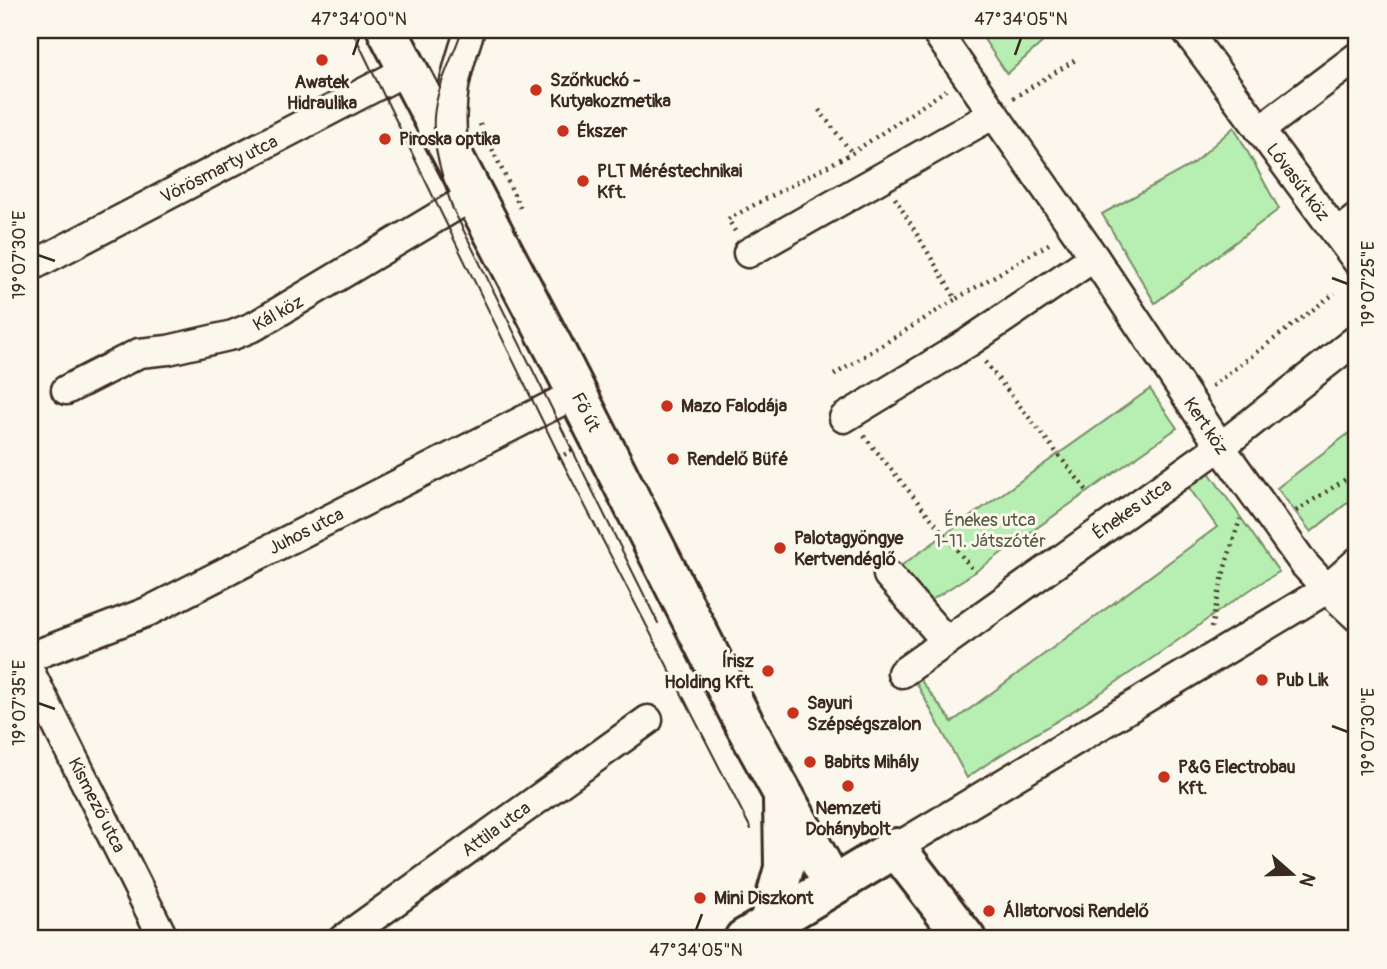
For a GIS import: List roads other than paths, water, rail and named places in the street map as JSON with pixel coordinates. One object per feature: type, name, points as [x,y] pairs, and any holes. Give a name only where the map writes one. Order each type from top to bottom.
[{"type":"street","name":"Fő út","points":[[387,30],[577,393],[783,797],[833,885]]},
{"type":"street","points":[[465,179],[449,116],[455,74],[470,30]]},
{"type":"street","name":"Kert köz","points":[[934,30],[1002,107],[1094,257],[1220,446],[1304,564],[1357,617]]},
{"type":"street","name":"Lóvasút köz","points":[[1187,30],[1260,130],[1347,226],[1357,261]]},
{"type":"street","name":"Lóvasút köz","points":[[1260,130],[1357,57]]},
{"type":"street","name":"Vörösmarty utca","points":[[30,267],[407,71]]},
{"type":"street","points":[[748,253],[1002,107]]},
{"type":"street","name":"Kál köz","points":[[66,390],[139,353],[168,351],[233,335],[256,326],[465,179]]},
{"type":"street","points":[[846,417],[969,342],[1094,257]]},
{"type":"street","name":"Énekes utca","points":[[902,673],[1220,446],[1357,339]]},
{"type":"street","name":"Juhos utca","points":[[30,657],[147,612],[577,393]]},
{"type":"street","points":[[756,931],[1327,589],[1357,562]]},
{"type":"street","points":[[888,575],[946,641]]},
{"type":"street","name":"Kismező utca","points":[[30,672],[164,939]]},
{"type":"street","name":"Attila utca","points":[[343,939],[648,720]]},
{"type":"street","name":"Fő út","points":[[756,931],[784,868],[783,797]]},
{"type":"street","points":[[896,848],[966,939]]},
{"type":"tram line","points":[[352,30],[560,457],[751,829]]},
{"type":"tram line","points":[[462,30],[441,84],[434,117],[436,151],[452,207],[658,623]]},
{"type":"place","name":"Awatek Hidraulika","points":[[322,60]]},
{"type":"place","name":"Szőrkuckó - Kutyakozmetika","points":[[536,90]]},
{"type":"place","name":"Ékszer","points":[[563,131]]},
{"type":"place","name":"Piroska optika","points":[[385,139]]},
{"type":"place","name":"PLT Méréstechnikai Kft.","points":[[583,181]]},
{"type":"place","name":"Mazo Falodája","points":[[667,406]]},
{"type":"place","name":"Rendelő Büfé","points":[[673,459]]},
{"type":"place","name":"Palotagyöngye Kertvendéglő","points":[[780,548]]},
{"type":"place","name":"Írisz Holding Kft.","points":[[768,671]]},
{"type":"place","name":"Pub Lik","points":[[1262,680]]},
{"type":"place","name":"Sayuri Szépségszalon","points":[[793,713]]},
{"type":"place","name":"Babits Mihály","points":[[810,762]]},
{"type":"place","name":"P&G Electrobau Kft.","points":[[1164,777]]},
{"type":"place","name":"Nemzeti Dohánybolt","points":[[848,786]]},
{"type":"place","name":"Mini Diszkont","points":[[700,898]]},
{"type":"place","name":"Állatorvosi Rendelő","points":[[989,911]]},
{"type":"park label","name":"Énekes utca 1-11. Játszótér","points":[[990,530]]}]
